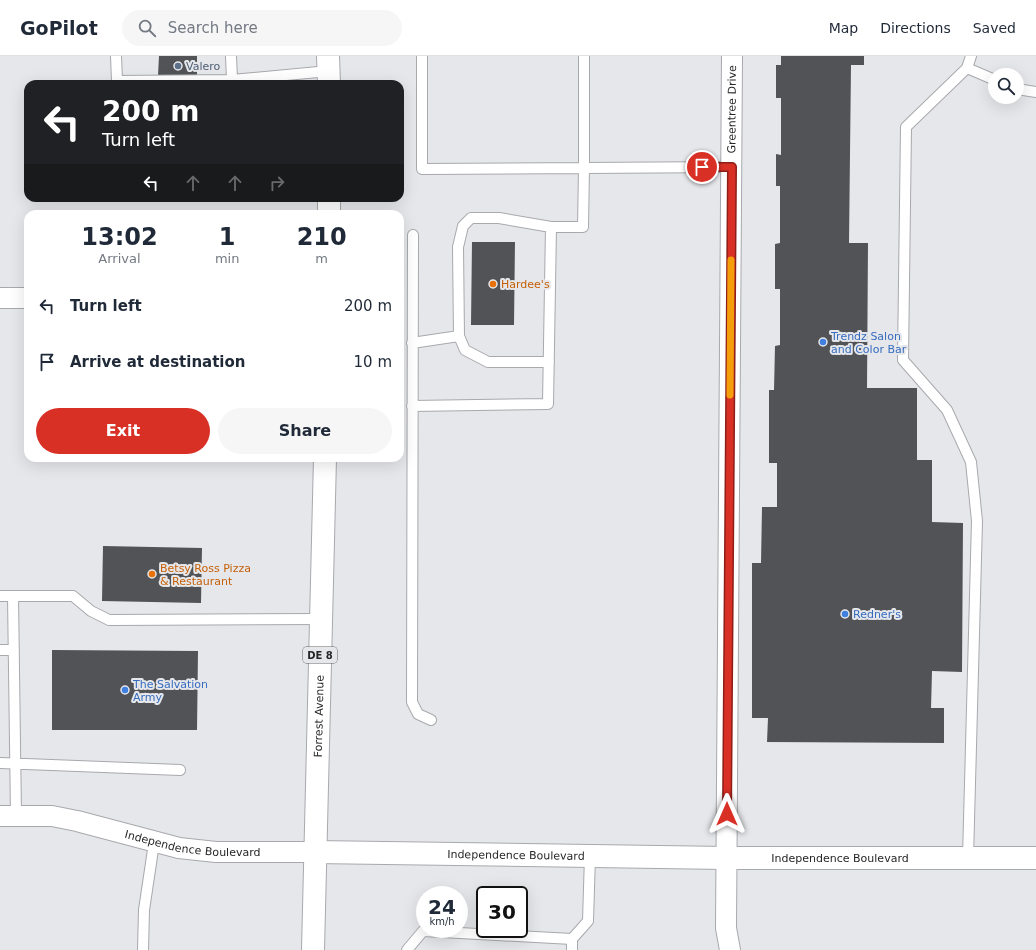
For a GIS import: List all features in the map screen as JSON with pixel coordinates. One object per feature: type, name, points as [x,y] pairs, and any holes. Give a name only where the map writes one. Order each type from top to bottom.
[{"type":"main road","name":"Forrest Avenue","points":[[312,950],[325,462]]},
{"type":"main road","name":"Independence Boulevard","points":[[314,852],[726,858],[1036,858]]},
{"type":"street","name":"Greentree Drive","points":[[730,950],[726,928],[726,858],[732,56]]},
{"type":"street","points":[[0,298],[24,298]]},
{"type":"street","name":"Independence Boulevard","points":[[8,816],[52,816],[78,820],[154,843],[179,848],[216,852],[314,852]]},
{"type":"lane","points":[[116,56],[117,80]]},
{"type":"lane","points":[[231,56],[232,80],[329,70]]},
{"type":"lane","points":[[422,56],[422,169],[732,167]]},
{"type":"lane","points":[[549,362],[488,362],[465,350],[459,336],[458,247],[463,226],[471,218],[499,218],[551,228],[583,227],[584,56]]},
{"type":"lane","points":[[968,858],[977,521],[972,462],[947,410],[903,360],[906,126],[967,68],[971,56]]},
{"type":"lane","points":[[967,68],[988,77]]},
{"type":"lane","points":[[1024,90],[1036,92]]},
{"type":"lane","points":[[412,406],[548,404],[551,228]]},
{"type":"lane","points":[[413,235],[412,702],[418,714],[431,720]]},
{"type":"lane","points":[[412,343],[459,336]]},
{"type":"lane","points":[[0,596],[73,596],[91,611],[109,620],[321,619]]},
{"type":"lane","points":[[8,816],[15,763],[14,596]]},
{"type":"lane","points":[[0,650],[14,650]]},
{"type":"lane","points":[[0,763],[180,770]]},
{"type":"lane","points":[[143,950],[144,910],[154,843]]},
{"type":"lane","points":[[572,950],[572,939],[588,921],[590,856]]},
{"type":"lane","points":[[407,950],[423,931],[572,939]]},
{"type":"building","name":"Valero","points":[[159,56],[197,56],[197,76],[158,76]]},
{"type":"building","points":[[781,56],[864,56],[864,65],[851,65],[849,243],[868,243],[867,388],[917,388],[917,460],[932,460],[932,522],[963,523],[962,672],[932,671],[931,708],[944,708],[944,743],[767,742],[768,718],[752,718],[752,563],[761,563],[762,507],[777,507],[777,463],[769,463],[769,390],[774,390],[775,346],[780,345],[780,289],[775,289],[775,244],[780,243],[780,186],[776,186],[776,154],[781,155],[781,98],[776,98],[776,65],[781,65]]},
{"type":"building","name":"Hardee's","points":[[472,242],[515,242],[514,325],[471,325]]},
{"type":"building","name":"Betsy Ross Pizza & Restaurant","points":[[103,546],[202,548],[201,603],[102,601]]},
{"type":"building","name":"The Salvation Army","points":[[52,650],[198,651],[197,730],[52,730]]},
{"type":"slow traffic","points":[[730,395],[731,260]]},
{"type":"place","name":"Valero","points":[[178,66]]},
{"type":"place","name":"Hardee's","points":[[493,284]]},
{"type":"place","name":"Trendz Salon and Color Bar","points":[[823,342]]},
{"type":"place","name":"Betsy Ross Pizza & Restaurant","points":[[152,574]]},
{"type":"place","name":"Redner's","points":[[845,614]]},
{"type":"place","name":"The Salvation Army","points":[[125,690]]},
{"type":"route","points":[[702,167],[732,167],[727,814]]}]
